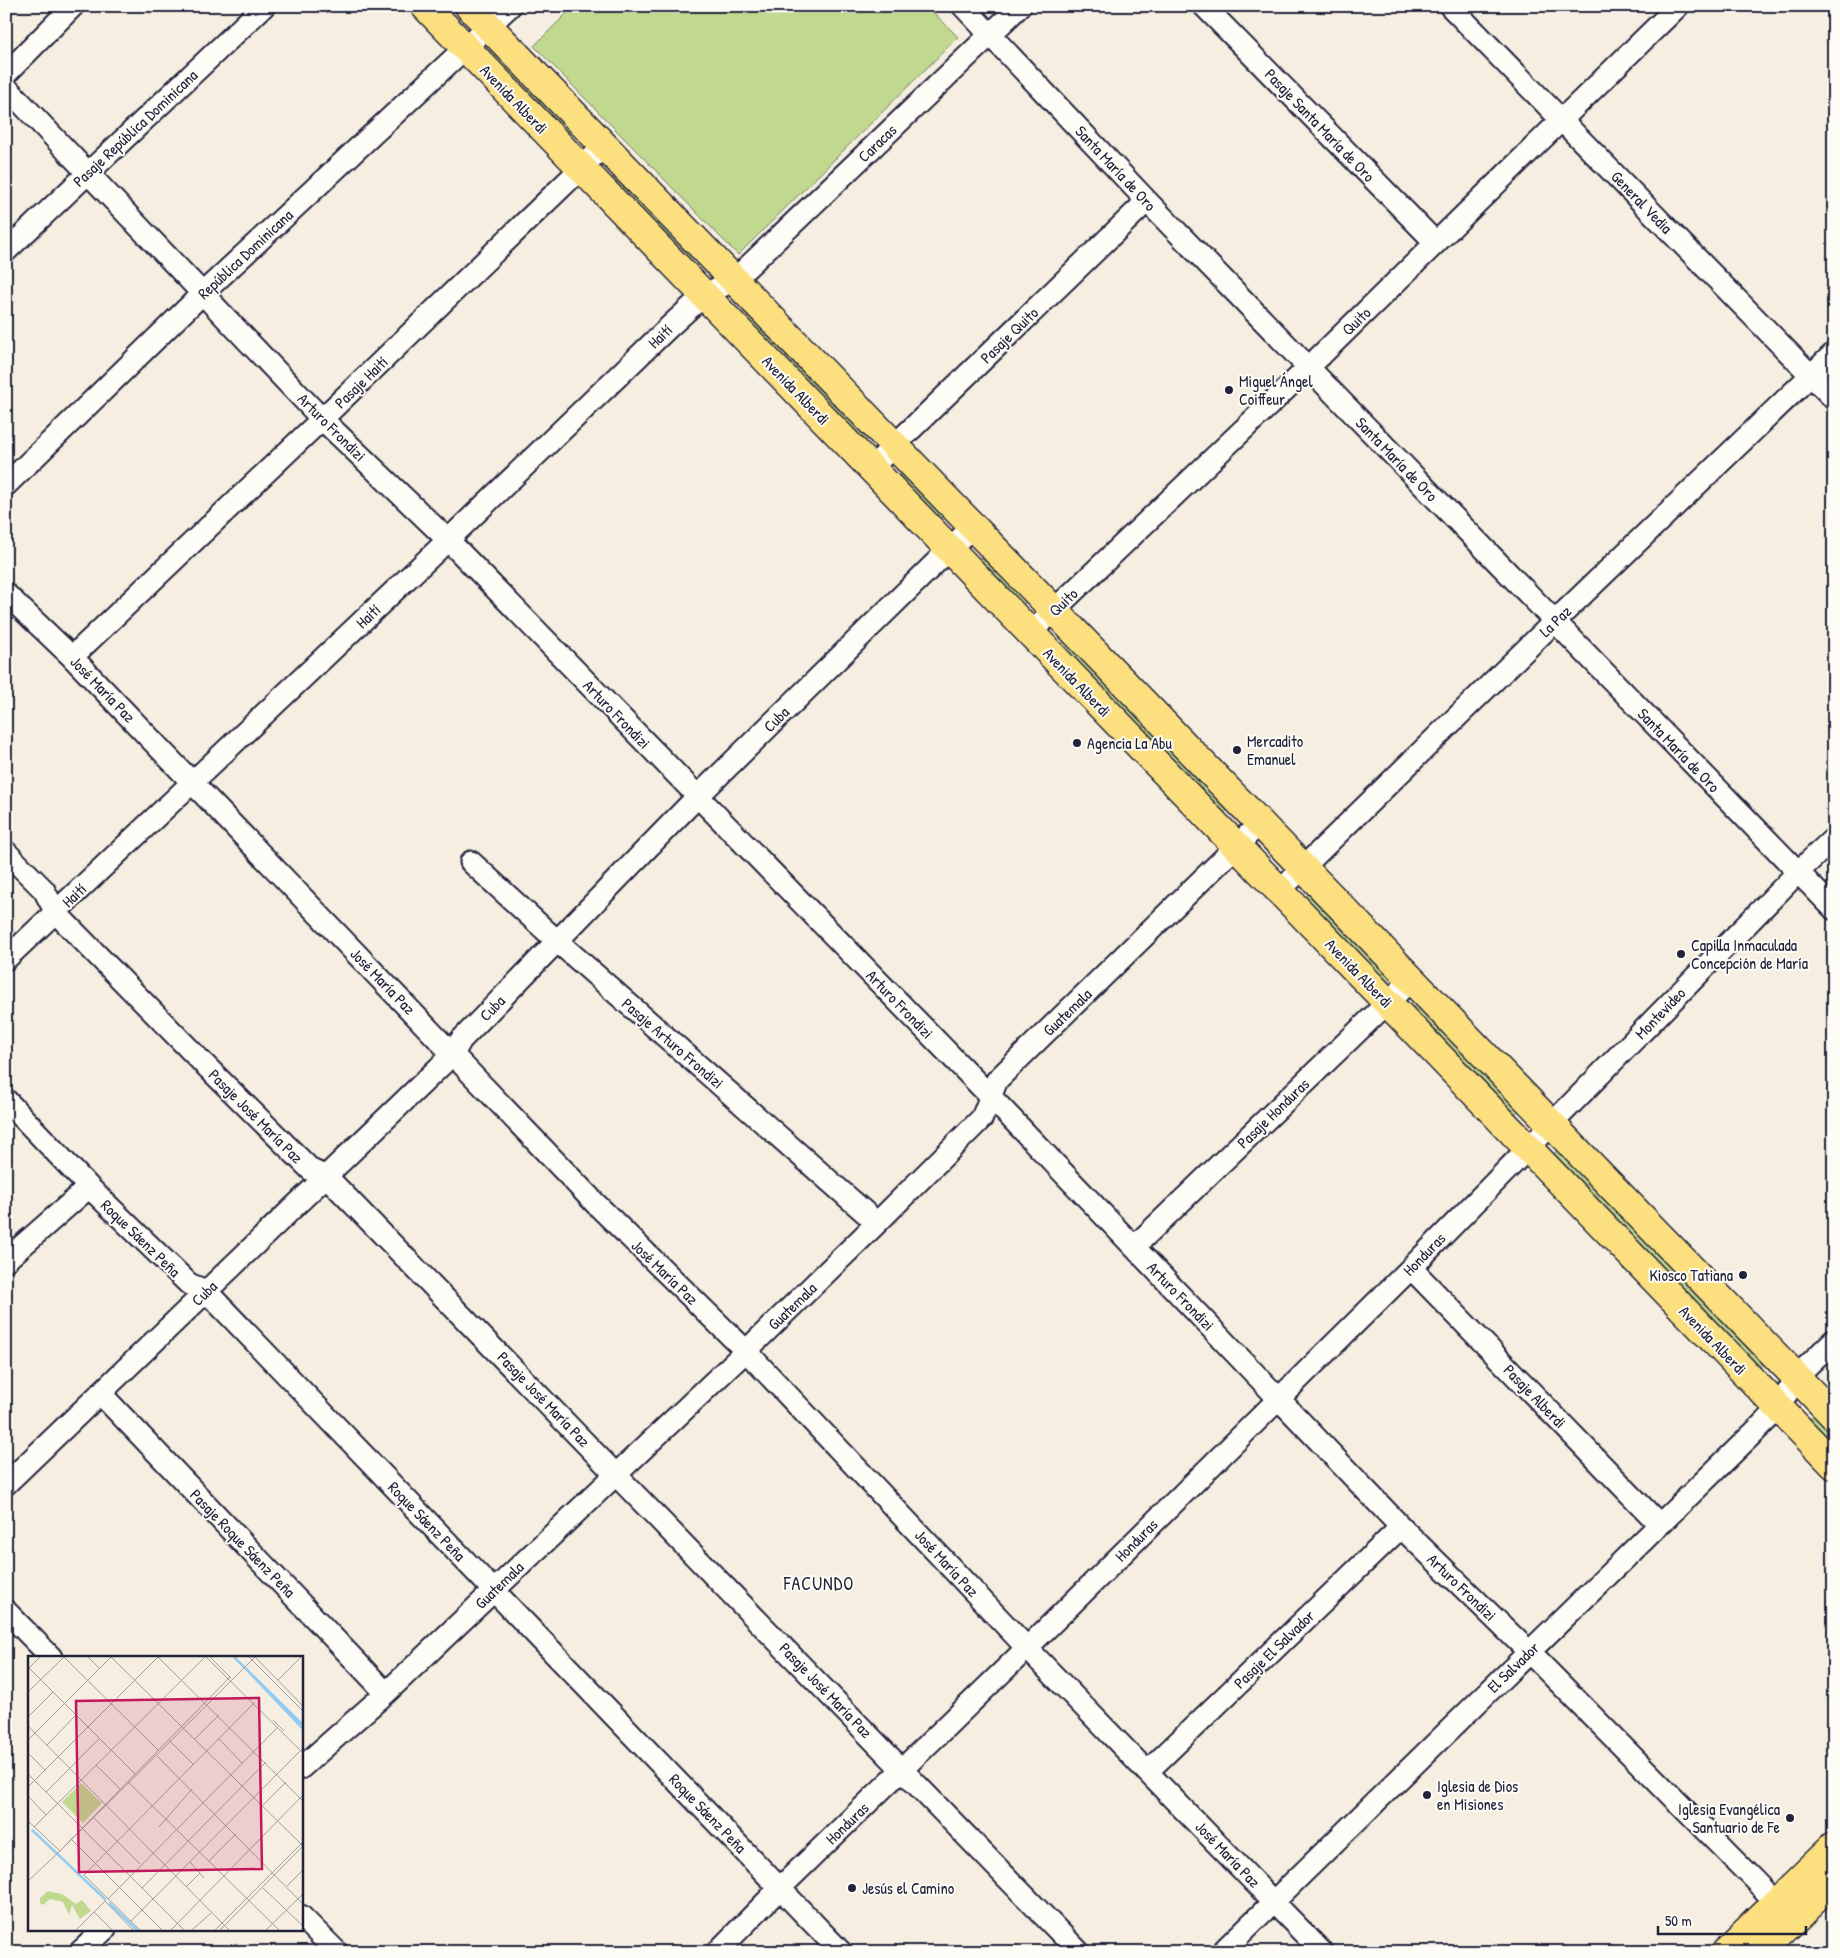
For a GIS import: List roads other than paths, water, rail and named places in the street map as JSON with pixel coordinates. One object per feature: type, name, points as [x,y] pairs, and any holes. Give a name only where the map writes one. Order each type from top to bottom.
[{"type":"main road","name":"Avenida Alberdi","points":[[425,6],[1834,1465]]},
{"type":"main road","name":"Avenida Alberdi","points":[[469,6],[1834,1416]]},
{"type":"main road","points":[[1762,1952],[1785,1912],[1834,1846]]},
{"type":"main road","points":[[1725,1952],[1834,1882]]},
{"type":"street","points":[[6,74],[72,6]]},
{"type":"street","name":"Pasaje República Dominicana","points":[[6,251],[264,6]]},
{"type":"street","name":"República Dominicana","points":[[6,485],[204,292],[510,6]]},
{"type":"street","name":"Santa María de Oro","points":[[962,6],[1147,201],[1834,909]]},
{"type":"street","name":"Caracas","points":[[734,280],[1020,6]]},
{"type":"street","name":"Pasaje Santa María de Oro","points":[[1204,6],[1436,243]]},
{"type":"street","name":"General Vedia","points":[[1450,6],[1834,399]]},
{"type":"street","name":"Quito","points":[[1030,633],[1309,367],[1678,6]]},
{"type":"street","name":"Arturo Frondizi","points":[[6,87],[204,292],[322,419],[448,540],[991,1097],[1401,1527],[1529,1652],[1785,1912]]},
{"type":"street","name":"Pasaje Haití","points":[[72,657],[322,419],[604,146]]},
{"type":"street","name":"Pasaje Quito","points":[[871,468],[1147,201]]},
{"type":"street","name":"Haití","points":[[6,960],[704,295],[734,280]]},
{"type":"street","name":"La Paz","points":[[1279,891],[1554,622],[1834,353]]},
{"type":"street","name":"Cuba","points":[[6,1484],[453,1054],[461,1040],[697,797],[972,526]]},
{"type":"street","name":"José María Paz","points":[[6,594],[72,657],[595,1203],[746,1351],[1028,1648],[1322,1952]]},
{"type":"street","name":"Guatemala","points":[[302,1767],[386,1693],[746,1351],[876,1223],[982,1118],[998,1080],[1260,823]]},
{"type":"street","name":"Montevideo","points":[[1551,1124],[1798,872],[1834,838]]},
{"type":"street","name":"Pasaje José María Paz","points":[[6,852],[44,890],[56,913],[311,1170],[327,1177],[1080,1952]]},
{"type":"street","name":"Pasaje Arturo Frondizi","points":[[471,862],[557,941],[876,1223]]},
{"type":"street","name":"Pasaje Honduras","points":[[1134,1247],[1411,980]]},
{"type":"street","name":"Roque Sáenz Peña","points":[[6,1100],[88,1187],[188,1284],[206,1291],[841,1952]]},
{"type":"street","name":"Honduras","points":[[717,1952],[780,1888],[1028,1648],[1411,1268],[1551,1124]]},
{"type":"street","points":[[6,1260],[88,1187]]},
{"type":"street","name":"Pasaje Alberdi","points":[[1411,1268],[1659,1524]]},
{"type":"street","name":"El Salvador","points":[[1222,1952],[1779,1408],[1796,1377],[1834,1340]]},
{"type":"street","name":"Pasaje Roque Sáenz Peña","points":[[100,1393],[386,1693]]},
{"type":"street","name":"Pasaje El Salvador","points":[[1148,1771],[1401,1527]]},
{"type":"street","points":[[6,1611],[50,1656]]},
{"type":"street","points":[[302,1917],[337,1952]]},
{"type":"street","points":[[80,1952],[104,1930]]},
{"type":"place","name":"Miguel Ángel Coiffeur","points":[[1229,390]]},
{"type":"place","name":"Agencia La Abu","points":[[1077,743]]},
{"type":"place","name":"Mercadito Emanuel","points":[[1237,750]]},
{"type":"place","name":"Capilla Inmaculada Concepción de María","points":[[1681,954]]},
{"type":"place","name":"Kiosco Tatiana","points":[[1743,1275]]},
{"type":"place","name":"Iglesia de Dios en Misiones","points":[[1427,1795]]},
{"type":"place","name":"Iglesia Evangélica Santuario de Fe","points":[[1790,1818]]},
{"type":"place","name":"Jesús el Camino","points":[[852,1888]]},
{"type":"district","name":"FACUNDO","points":[[819,1584]]}]
